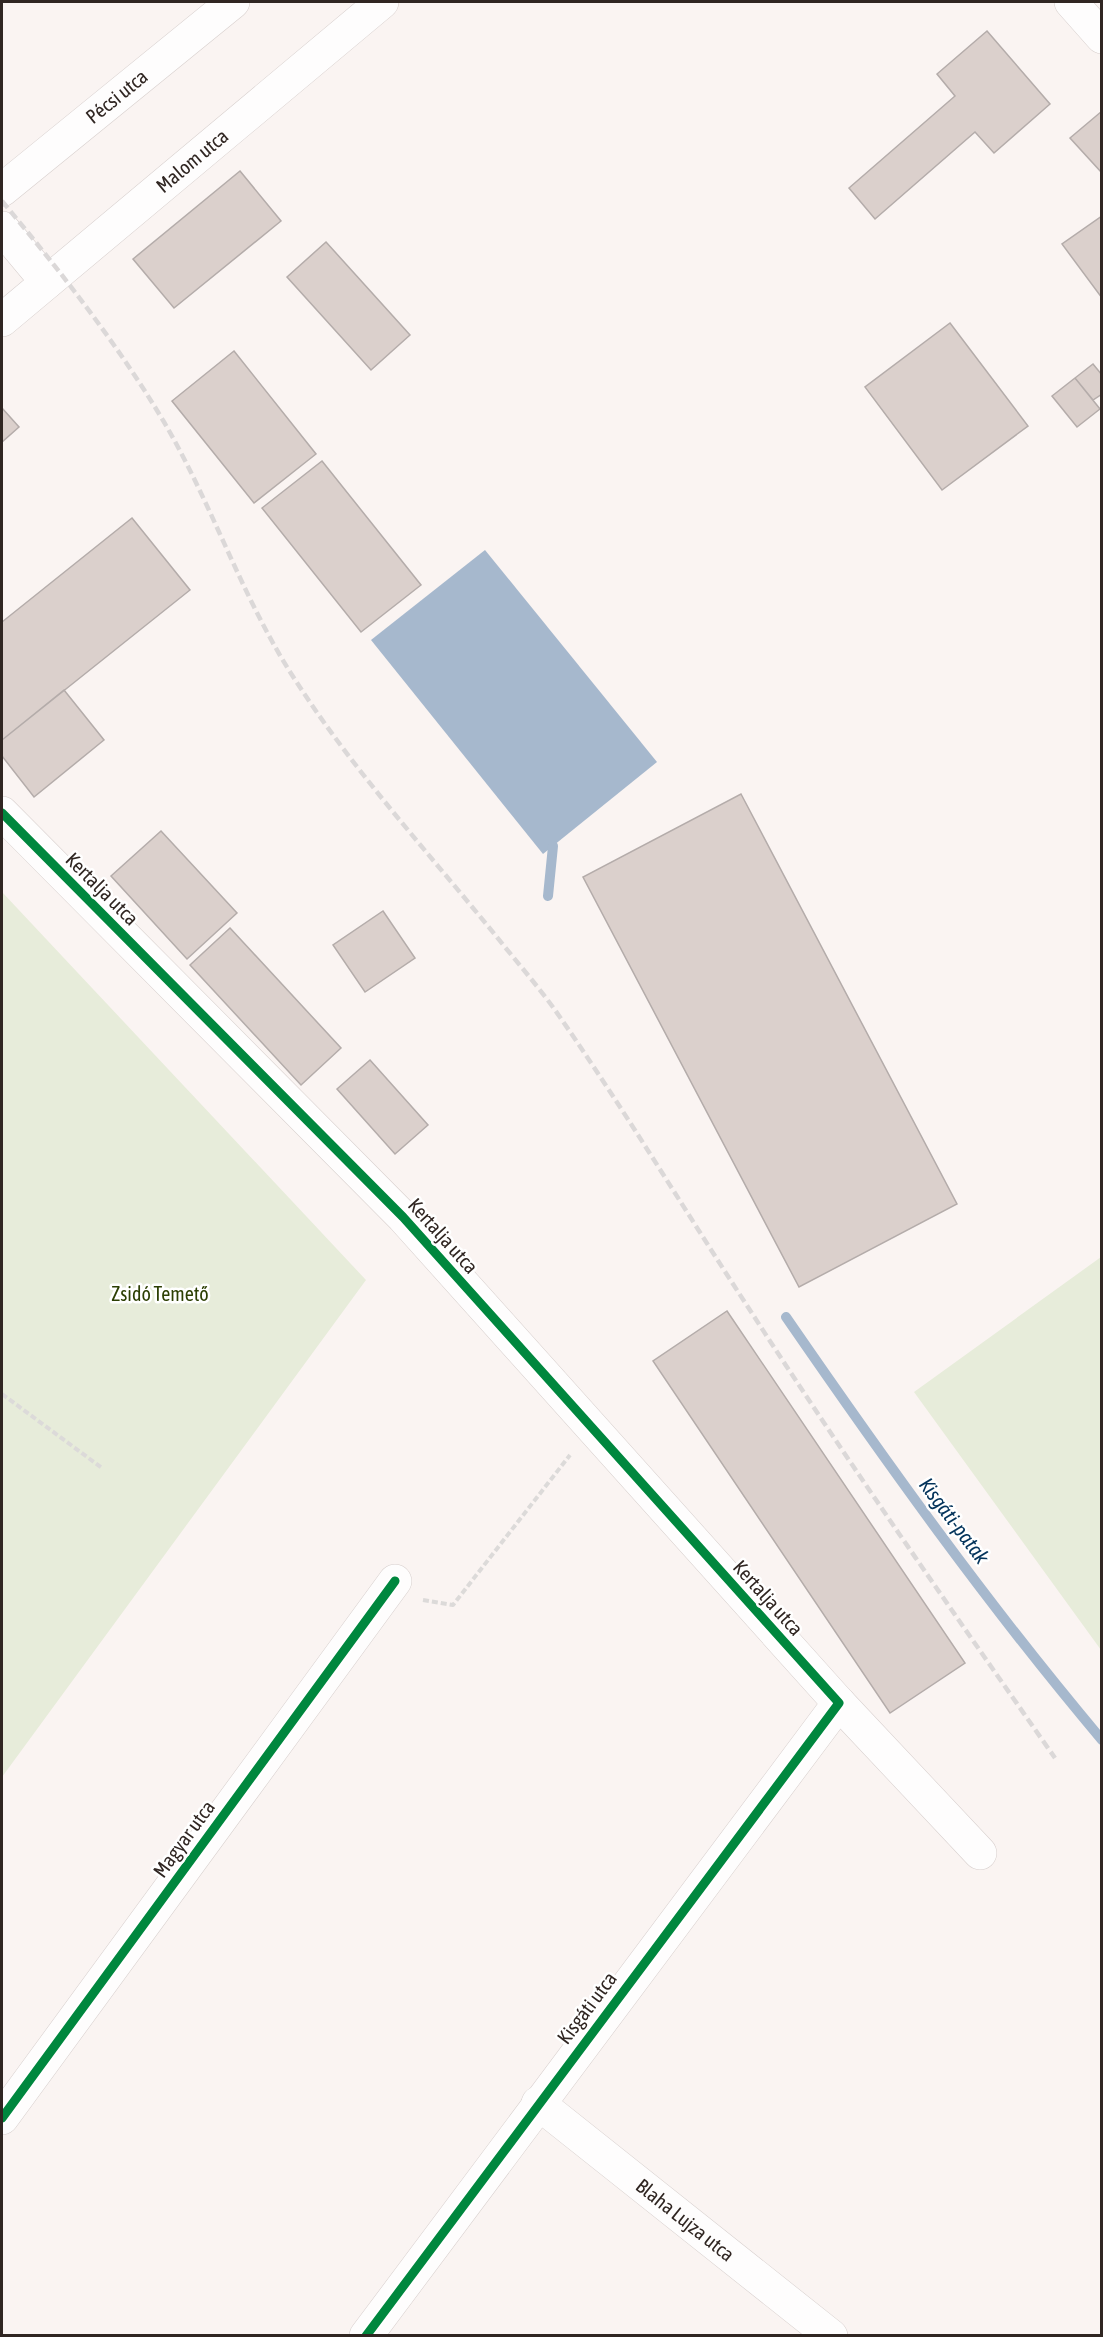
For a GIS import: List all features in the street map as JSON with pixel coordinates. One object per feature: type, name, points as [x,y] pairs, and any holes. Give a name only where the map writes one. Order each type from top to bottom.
[{"type":"street","name":"Pécsi utca","points":[[2,190],[233,2]]},
{"type":"street","name":"Malom utca","points":[[2,320],[382,2]]},
{"type":"street","points":[[1071,2],[1101,37]]},
{"type":"street","points":[[2,228],[47,282]]},
{"type":"street","name":"Kertalja utca","points":[[2,813],[403,1217],[839,1702],[980,1853]]},
{"type":"street","name":"Magyar utca","points":[[2,2118],[395,1581]]},
{"type":"street","name":"Kisgáti utca","points":[[366,2336],[839,1702]]},
{"type":"street","name":"Blaha Lujza utca","points":[[538,2103],[831,2336]]},
{"type":"path","points":[[2,1394],[102,1468]]},
{"type":"path","points":[[453,1605],[591,1428]]},
{"type":"green space","name":"Zsidó Temető","points":[[2,892],[366,1280],[2,1777]]},
{"type":"green space","points":[[1101,1257],[1101,1650],[914,1392]]},
{"type":"water","points":[[485,550],[657,762],[543,854],[371,640]]},
{"type":"building","points":[[987,31],[1050,104],[994,153],[975,132],[875,219],[849,188],[955,96],[937,74]]},
{"type":"building","points":[[1102,111],[1102,173],[1070,138]]},
{"type":"building","points":[[240,171],[281,221],[174,308],[133,259]]},
{"type":"building","points":[[1102,216],[1102,298],[1062,244]]},
{"type":"building","points":[[326,242],[410,335],[371,370],[287,277]]},
{"type":"building","points":[[950,323],[1028,426],[942,490],[865,387]]},
{"type":"building","points":[[234,351],[316,454],[254,503],[172,401]]},
{"type":"building","points":[[1093,364],[1102,375],[1102,394],[1093,400],[1075,378]]},
{"type":"building","points":[[1075,378],[1100,409],[1077,427],[1052,396]]},
{"type":"building","points":[[2,408],[19,427],[2,442]]},
{"type":"building","points":[[322,461],[421,585],[361,632],[262,508]]},
{"type":"building","points":[[132,518],[190,590],[2,740],[2,622]]},
{"type":"building","points":[[64,690],[104,740],[34,797],[2,756],[2,740]]},
{"type":"building","points":[[741,794],[957,1204],[799,1287],[583,877]]},
{"type":"building","points":[[161,831],[237,913],[187,959],[111,876]]},
{"type":"building","points":[[383,911],[415,958],[365,992],[333,945]]},
{"type":"building","points":[[230,928],[341,1048],[301,1085],[190,965]]},
{"type":"building","points":[[370,1060],[428,1125],[395,1154],[337,1089]]},
{"type":"building","points":[[727,1311],[965,1663],[890,1713],[653,1361]]},
{"type":"waterway","points":[[548,896],[553,846]]},
{"type":"waterway","name":"Kisgáti-patak","points":[[786,1317],[978,1585],[1102,1740]]},
{"type":"railway","points":[[2,201],[87,308],[127,364],[164,422],[197,485],[257,613],[292,675],[364,776],[555,1010],[821,1419],[1055,1758]]},
{"type":"cycle path","points":[[2,813],[403,1217],[839,1703],[366,2336]]},
{"type":"cycle path","points":[[2,2118],[395,1581]]}]
